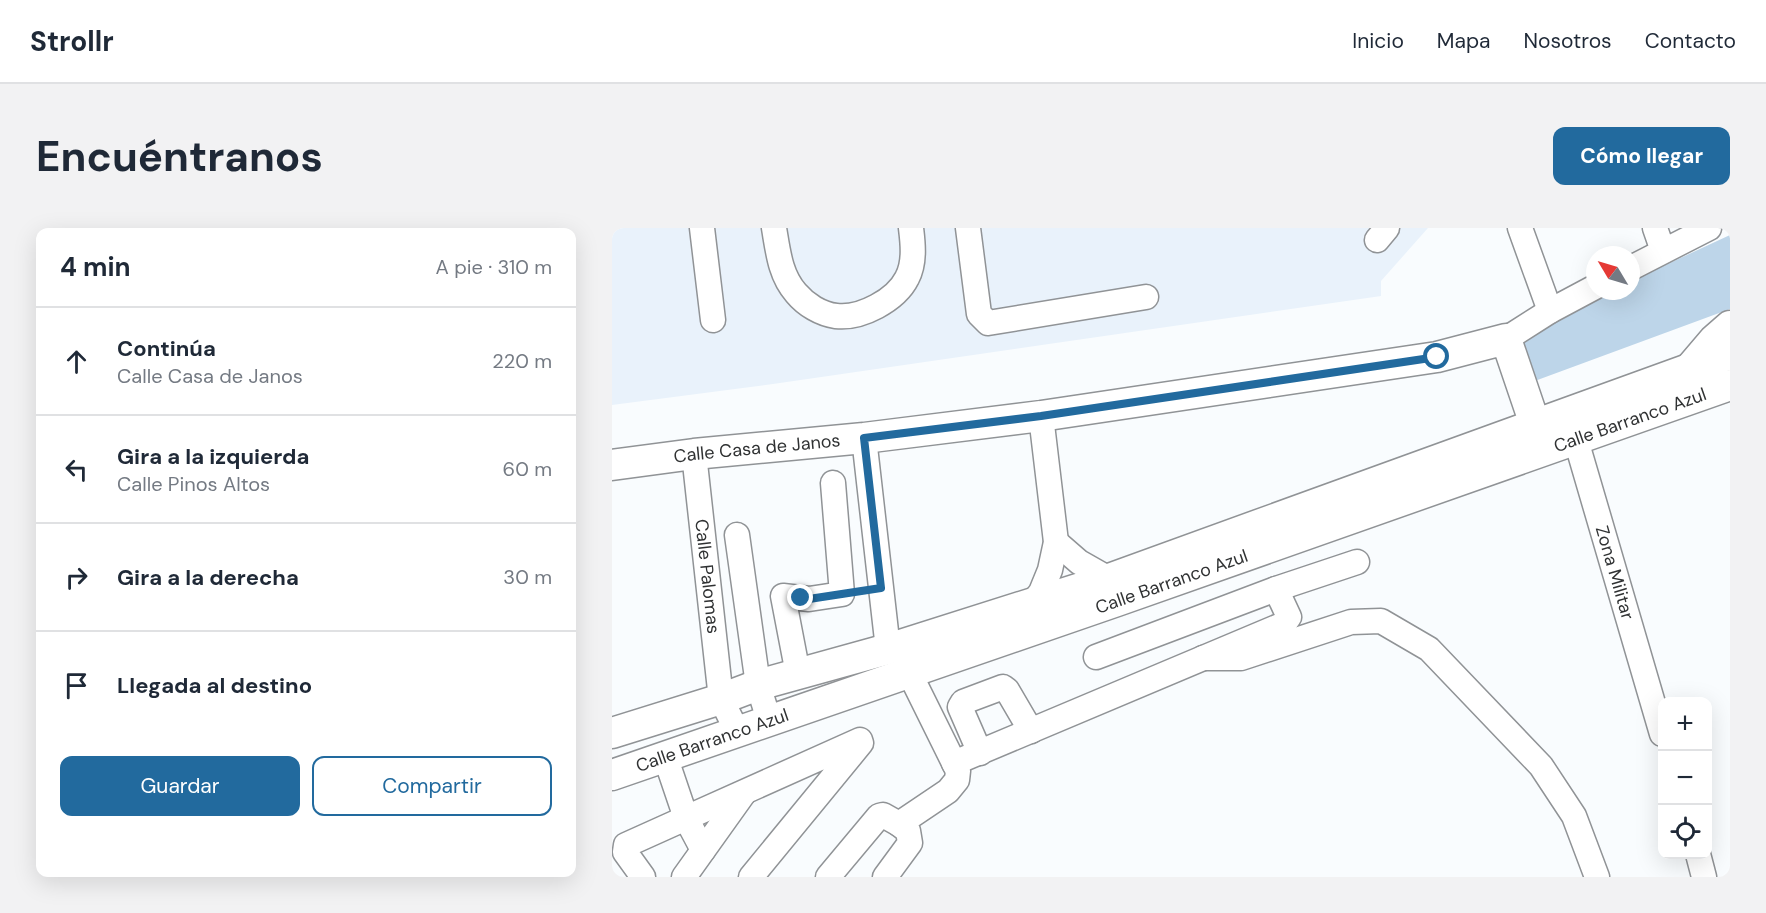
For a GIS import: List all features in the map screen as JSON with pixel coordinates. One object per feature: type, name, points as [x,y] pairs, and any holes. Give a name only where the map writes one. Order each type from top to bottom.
[{"type":"main road","points":[[1689,369],[1714,340],[1730,326]]},
{"type":"main road","name":"Calle Casa de Janos","points":[[612,465],[1041,416],[1437,357],[1506,339]]},
{"type":"main road","points":[[1506,339],[1540,437]]},
{"type":"main road","name":"Calle Barranco Azul","points":[[1572,426],[1689,369],[1730,354]]},
{"type":"main road","name":"Calle Barranco Azul","points":[[612,775],[909,672],[1035,616],[1540,437],[1572,426],[1730,385]]},
{"type":"main road","name":"Calle Barranco Azul","points":[[612,733],[758,685],[888,649],[1035,616]]},
{"type":"street","points":[[702,228],[713,320]]},
{"type":"street","points":[[774,228],[779,260],[795,292],[806,303],[820,311],[837,316],[852,315],[876,307],[900,288],[908,278],[912,264],[911,228]]},
{"type":"street","points":[[968,228],[979,314],[988,323],[1146,297]]},
{"type":"street","points":[[1520,228],[1550,311]]},
{"type":"street","points":[[1654,228],[1663,251]]},
{"type":"street","points":[[1640,263],[1709,228]]},
{"type":"street","points":[[1506,339],[1586,292]]},
{"type":"street","points":[[1035,616],[1050,570],[1056,542],[1041,416]]},
{"type":"street","name":"Zona Militar","points":[[1572,426],[1658,720]]},
{"type":"street","points":[[864,438],[888,649]]},
{"type":"street","name":"Calle Palomas","points":[[694,454],[721,699]]},
{"type":"street","points":[[833,483],[842,594]]},
{"type":"street","points":[[737,535],[758,685],[769,720]]},
{"type":"street","points":[[1056,542],[1113,590]]},
{"type":"street","points":[[1096,657],[1276,589],[1358,562]]},
{"type":"street","points":[[744,596],[765,594],[809,599],[881,588]]},
{"type":"street","points":[[954,763],[1287,621],[1288,617],[1276,589]]},
{"type":"street","points":[[783,596],[798,674]]},
{"type":"street","points":[[1203,658],[1241,658],[1350,622],[1382,621],[1429,649],[1541,766],[1574,816],[1597,877]]},
{"type":"street","points":[[899,824],[953,786],[957,780],[958,771],[909,672]]},
{"type":"street","points":[[980,753],[960,707],[963,702],[1003,687],[1030,731]]},
{"type":"street","points":[[721,699],[737,731]]},
{"type":"street","points":[[643,877],[625,852],[626,845],[858,740],[861,742],[751,877]]},
{"type":"street","points":[[665,756],[686,818],[703,850]]},
{"type":"street","points":[[684,877],[746,791]]},
{"type":"street","points":[[828,877],[879,816],[883,815],[908,831],[910,843],[885,877]]},
{"type":"street","points":[[1699,859],[1704,877]]},
{"type":"shaded area","points":[[612,228],[1428,228],[1381,281],[1381,296],[773,384],[612,405]]},
{"type":"shaded area","points":[[1730,235],[1730,309],[1532,382],[1511,337],[1590,300],[1640,300],[1640,277]]},
{"type":"route","points":[[801,598],[809,599],[881,588],[864,438],[1041,416],[1437,357]]}]
